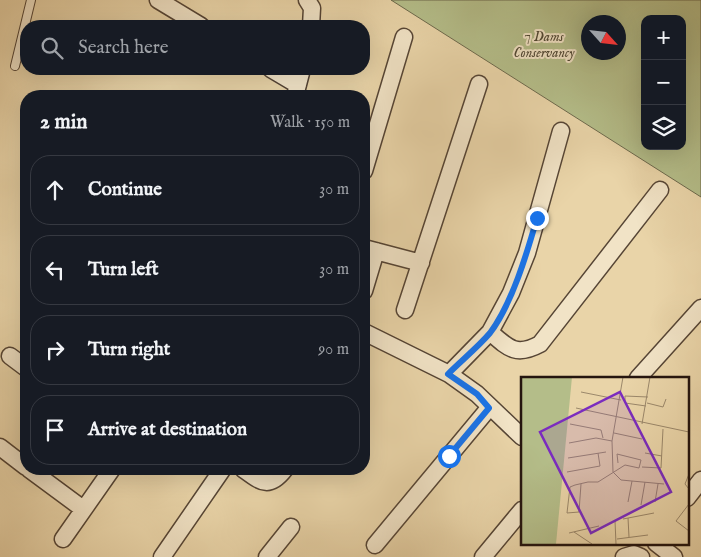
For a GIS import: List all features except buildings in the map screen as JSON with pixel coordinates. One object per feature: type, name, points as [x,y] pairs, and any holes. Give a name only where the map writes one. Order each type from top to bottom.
[{"type":"street","points":[[158,0],[191,20]]},
{"type":"street","points":[[307,0],[312,8],[312,20]]},
{"type":"street","points":[[370,151],[404,37]]},
{"type":"street","points":[[278,75],[296,90],[300,75]]},
{"type":"street","points":[[405,310],[479,84]]},
{"type":"street","points":[[448,374],[490,332],[511,293],[527,253],[561,131]]},
{"type":"street","points":[[490,332],[513,350],[520,351],[540,344],[660,190]]},
{"type":"street","points":[[370,249],[421,263]]},
{"type":"street","points":[[639,377],[701,308]]},
{"type":"street","points":[[370,335],[448,374],[477,394],[489,408],[521,436]]},
{"type":"street","points":[[10,356],[20,364]]},
{"type":"street","points":[[375,545],[489,408]]},
{"type":"street","points":[[0,447],[20,462]]},
{"type":"street","points":[[37,475],[83,510]]},
{"type":"street","points":[[63,539],[108,475]]},
{"type":"street","points":[[162,557],[219,475]]},
{"type":"street","points":[[251,475],[260,482],[278,478],[280,475]]},
{"type":"street","points":[[688,497],[701,480]]},
{"type":"street","points":[[483,557],[521,511]]},
{"type":"street","points":[[267,557],[291,527]]},
{"type":"street","points":[[657,544],[674,557]]},
{"type":"street","points":[[624,557],[634,554],[641,557]]},
{"type":"lane","points":[[26,20],[31,0]]},
{"type":"lane","points":[[15,66],[20,45]]},
{"type":"green space","name":"7 Dams Conservancy","points":[[391,0],[701,0],[701,197]]},
{"type":"route","points":[[449,456],[489,408],[477,394],[448,374],[490,332],[511,293],[527,253],[537,218]]}]
